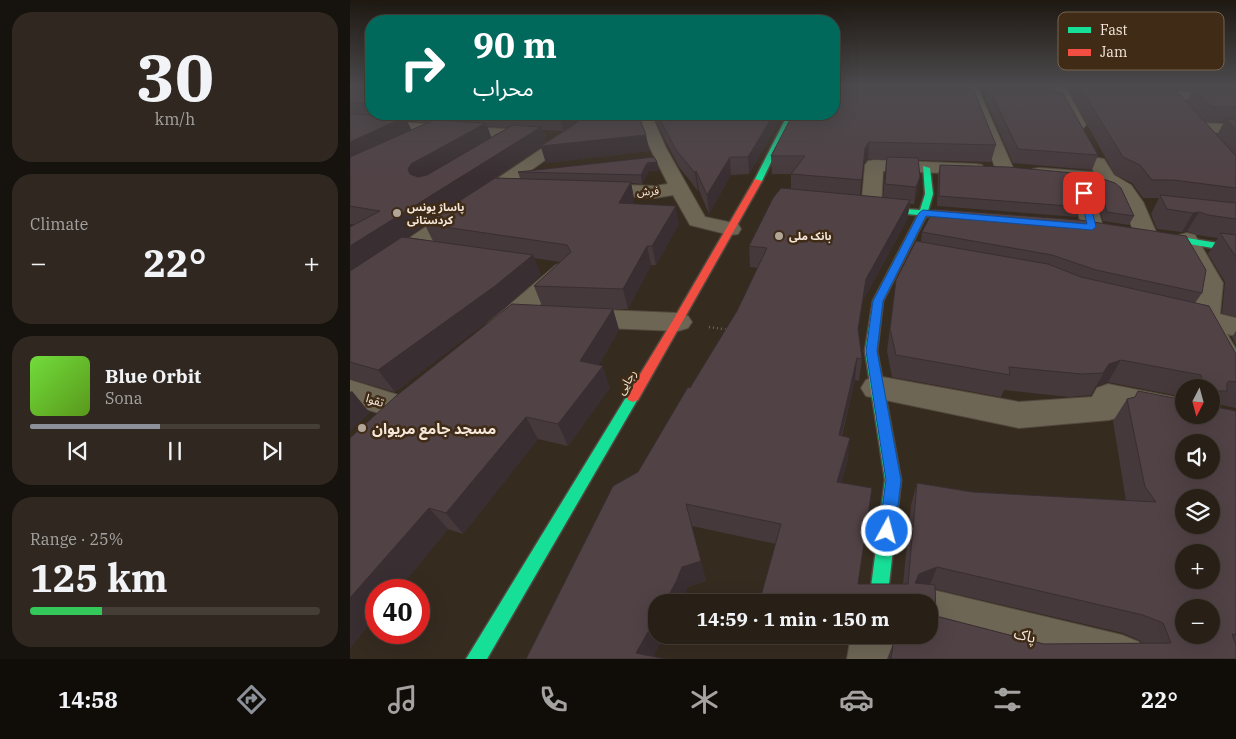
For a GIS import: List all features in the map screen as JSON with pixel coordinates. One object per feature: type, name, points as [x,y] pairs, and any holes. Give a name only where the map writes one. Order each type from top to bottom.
[{"type":"street","points":[[986,117],[1004,170]]},
{"type":"street","points":[[1072,117],[1107,179]]},
{"type":"street","points":[[1190,117],[1212,141]]},
{"type":"street","points":[[383,120],[438,129],[569,138]]},
{"type":"street","points":[[350,289],[498,187],[522,181],[541,166],[569,138],[594,120]]},
{"type":"street","points":[[652,120],[660,152],[697,221],[730,229]]},
{"type":"street","name":"رجایی","points":[[476,659],[678,322],[730,229],[755,196],[788,120]]},
{"type":"street","points":[[1200,128],[1236,129]]},
{"type":"street","points":[[412,142],[438,129]]},
{"type":"street","points":[[491,149],[515,134]]},
{"type":"street","points":[[641,155],[660,152]]},
{"type":"street","points":[[541,166],[563,159]]},
{"type":"street","points":[[982,218],[866,208],[874,165],[1004,170],[1107,179],[1124,189],[1145,206],[1142,234],[1236,249]]},
{"type":"street","points":[[882,594],[893,480],[872,351],[878,301],[913,252],[929,194],[926,168]]},
{"type":"street","points":[[1080,176],[1092,227]]},
{"type":"street","name":"فرش","points":[[576,189],[654,192],[678,188]]},
{"type":"street","points":[[1187,240],[1211,283],[1206,319],[1236,377]]},
{"type":"street","points":[[409,248],[438,252]]},
{"type":"street","points":[[477,346],[515,315],[564,270],[535,266]]},
{"type":"street","points":[[1158,308],[1236,327]]},
{"type":"street","points":[[515,315],[678,322]]},
{"type":"street","points":[[878,388],[1019,415],[1109,408],[1108,396],[1175,410]]},
{"type":"street","name":"تقوا","points":[[350,392],[401,408]]},
{"type":"street","name":"پاک","points":[[938,613],[1122,659]]},
{"type":"street","points":[[871,659],[874,644]]},
{"type":"path","points":[[678,322],[736,331]]},
{"type":"building","points":[[350,117],[365,117],[365,120],[398,120],[350,142]]},
{"type":"building","points":[[840,117],[985,117],[996,145],[869,142],[865,148],[862,180],[791,174],[805,156],[771,156],[790,120],[840,120]]},
{"type":"building","points":[[1002,117],[1076,117],[1098,155],[1018,149]]},
{"type":"building","points":[[1098,117],[1200,117],[1236,156],[1236,188],[1173,180],[1152,180],[1140,165],[1123,157]]},
{"type":"building","points":[[1226,119],[1236,119],[1236,130]]},
{"type":"building","points":[[434,120],[486,123],[411,164],[408,169],[410,174],[418,177],[427,175],[513,125],[541,127],[350,246],[350,227],[380,211],[350,206],[350,157]]},
{"type":"building","points":[[580,120],[640,120],[646,135],[541,146]]},
{"type":"building","points":[[660,120],[770,120],[748,157],[730,157],[707,195],[696,171],[695,173],[676,150]]},
{"type":"building","points":[[654,157],[657,162],[647,163],[641,175],[518,172]]},
{"type":"building","points":[[887,157],[918,158],[920,177],[916,187],[885,184]]},
{"type":"building","points":[[940,165],[1008,167],[1074,173],[1081,207],[939,196]]},
{"type":"building","points":[[1097,177],[1115,183],[1121,188],[1134,216],[1107,212]]},
{"type":"building","points":[[495,178],[631,182],[619,203],[676,206],[652,246],[647,246],[623,289],[534,286],[571,252],[567,245],[424,224]]},
{"type":"building","points":[[781,188],[910,200],[866,279],[858,329],[862,359],[857,358],[839,435],[850,438],[837,482],[872,488],[858,584],[908,584],[917,483],[972,492],[1156,502],[1145,487],[1127,399],[1135,397],[1138,391],[1175,398],[1175,424],[1220,424],[1220,408],[1236,411],[1236,635],[1232,634],[1236,645],[1236,659],[891,659],[893,644],[938,644],[938,617],[1044,644],[1171,643],[1163,623],[1143,615],[937,567],[919,574],[915,583],[935,585],[935,594],[762,594],[781,524],[686,504],[701,561],[682,567],[669,594],[648,594],[648,632],[636,653],[666,659],[526,659],[613,486],[638,472],[688,387],[690,388],[737,311],[767,248],[749,246],[773,198]]},
{"type":"building","points":[[1160,195],[1236,203],[1236,219],[1199,212],[1193,213],[1167,209]]},
{"type":"building","points":[[934,209],[1080,220],[1186,236],[1206,270],[1202,293],[1096,270],[1052,255],[922,232]]},
{"type":"building","points":[[1220,233],[1236,235],[1236,257]]},
{"type":"building","points":[[402,237],[533,255],[495,286],[378,370],[350,362],[350,271]]},
{"type":"building","points":[[916,241],[1048,264],[1081,277],[1209,306],[1236,354],[1236,382],[1229,381],[1227,383],[1227,391],[1220,391],[1220,379],[1202,379],[1201,375],[1121,360],[1109,364],[1103,373],[1081,374],[1009,367],[1010,375],[896,355],[890,329],[896,280]]},
{"type":"building","points":[[512,304],[613,309],[580,361],[603,366],[558,424],[526,417],[446,513],[429,508],[350,598],[350,438],[396,396]]},
{"type":"traffic: fast","points":[[758,181],[788,120]]},
{"type":"traffic: fast","points":[[879,594],[893,480],[871,351],[878,301],[923,213],[929,194],[926,168]]},
{"type":"traffic: fast","points":[[872,209],[969,217]]},
{"type":"traffic: fast","points":[[1151,235],[1236,249]]},
{"type":"traffic: fast","points":[[476,659],[633,397]]},
{"type":"traffic: jam","points":[[633,397],[758,181]]},
{"type":"place","name":"پاساژ یونس کردستانی","points":[[397,213]]},
{"type":"place","name":"بانک ملی","points":[[779,236]]},
{"type":"place","name":"مسجد جامع مریوان","points":[[362,428]]},
{"type":"route","points":[[887,531],[893,480],[872,351],[878,301],[923,213],[1092,227],[1084,193]]}]
